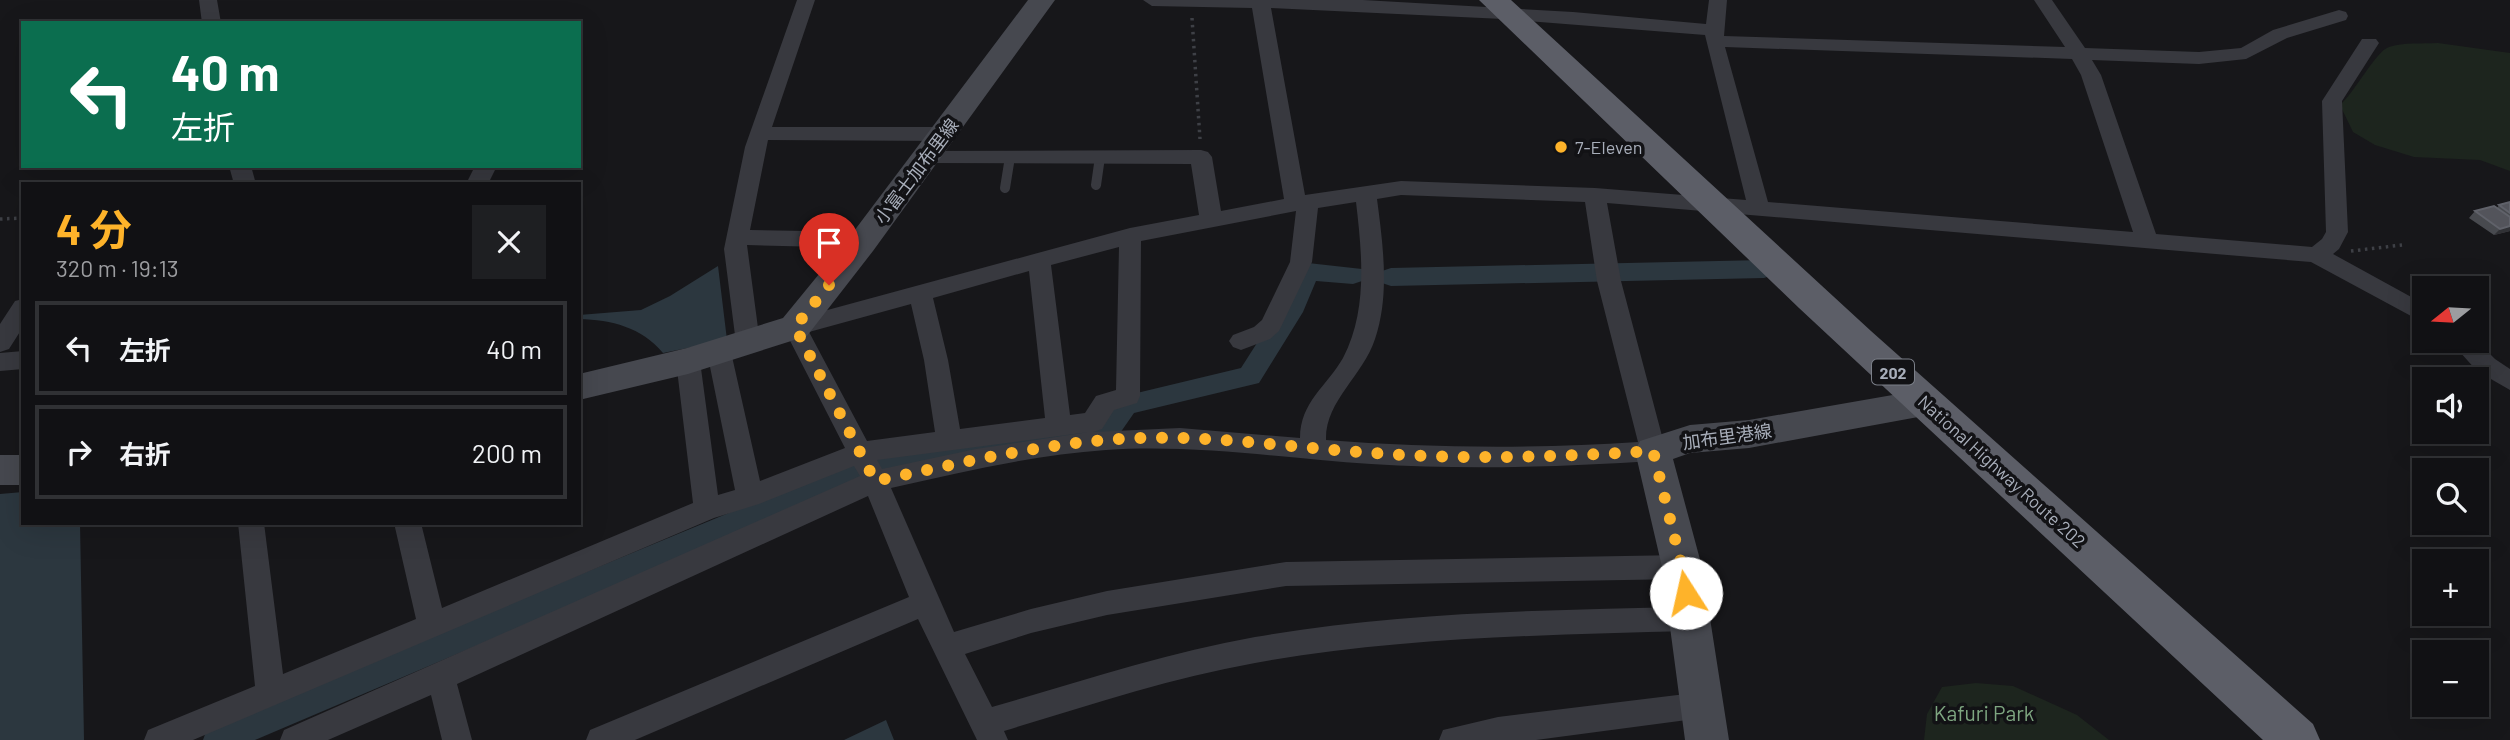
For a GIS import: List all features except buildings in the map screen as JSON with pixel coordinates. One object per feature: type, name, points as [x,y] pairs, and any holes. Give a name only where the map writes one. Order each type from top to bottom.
[{"type":"highway","name":"National Highway Route 202","points":[[1502,6],[1711,204],[2295,740]]},
{"type":"main road","name":"小富士加布里線","points":[[795,327],[936,145],[1042,0]]},
{"type":"main road","points":[[581,387],[688,361],[795,327]]},
{"type":"main road","name":"加布里港線","points":[[1653,451],[1690,439],[1749,434],[1927,403]]},
{"type":"main road","points":[[1653,451],[1682,567],[1705,722]]},
{"type":"main road","points":[[0,470],[21,470]]},
{"type":"street","points":[[208,0],[212,21]]},
{"type":"street","points":[[750,496],[734,347],[735,249],[760,132],[806,0]]},
{"type":"street","points":[[1152,0],[1502,6],[1713,36],[2199,58],[2246,53],[2280,33],[2339,16]]},
{"type":"street","points":[[1718,0],[1713,36],[1759,208]]},
{"type":"street","points":[[2043,0],[2059,28],[2080,53],[2091,75],[2148,242]]},
{"type":"street","points":[[1241,341],[1262,334],[1271,325],[1301,262],[1302,203],[1260,1]]},
{"type":"street","points":[[2316,255],[2331,244],[2337,232],[2332,101],[2369,43]]},
{"type":"street","points":[[760,132],[936,145],[1010,157],[1201,157],[1211,220]]},
{"type":"street","points":[[1690,619],[1581,621],[1396,633],[1291,644],[1170,670],[989,732],[925,603],[875,481],[795,327],[1130,236],[1302,203],[1401,188],[1595,195],[2316,255],[2412,308]]},
{"type":"street","points":[[1313,448],[1314,420],[1356,357],[1367,324],[1373,260],[1366,194]]},
{"type":"street","points":[[295,740],[875,481],[976,459],[1104,440],[1180,438],[1374,454],[1524,457],[1653,451],[1608,275],[1595,195]]},
{"type":"street","points":[[159,740],[707,509],[750,496],[861,452],[1093,422],[1105,403],[1128,396],[1130,236]]},
{"type":"street","points":[[738,237],[864,240]]},
{"type":"street","points":[[1039,261],[1059,426]]},
{"type":"street","points":[[920,293],[936,360],[949,440]]},
{"type":"street","points":[[0,343],[21,310]]},
{"type":"street","points":[[2475,354],[2510,381]]},
{"type":"street","points":[[0,362],[21,360]]},
{"type":"street","points":[[688,361],[707,509]]},
{"type":"street","points":[[251,525],[271,693]]},
{"type":"street","points":[[407,525],[432,626]]},
{"type":"street","points":[[947,648],[1031,621],[1107,603],[1286,574],[1682,567]]},
{"type":"street","points":[[601,740],[925,603]]},
{"type":"street","points":[[441,677],[457,740]]},
{"type":"street","points":[[1454,740],[1498,731],[1705,722]]},
{"type":"lane","points":[[1005,188],[1010,157]]},
{"type":"lane","points":[[1097,185],[1100,157]]},
{"type":"path","points":[[1191,1],[1201,157]]},
{"type":"path","points":[[0,219],[21,218]]},
{"type":"path","points":[[2316,255],[2402,245]]},
{"type":"green space","points":[[2438,43],[2510,53],[2510,171],[2480,160],[2414,157],[2375,145],[2353,132],[2340,105],[2378,56],[2395,45]]},
{"type":"green space","name":"Kafuri Park","points":[[1976,683],[2013,686],[2077,715],[2109,740],[1924,740],[1927,714],[1942,687]]},
{"type":"shaded area","points":[[718,266],[727,340],[663,353],[635,331],[614,323],[581,319],[581,315],[641,310],[670,296]]},
{"type":"shaded area","points":[[21,492],[21,525],[80,525],[84,740],[0,740],[0,494]]},
{"type":"shaded area","points":[[886,720],[894,740],[844,740]]},
{"type":"waterway","points":[[1391,277],[1764,269]]},
{"type":"waterway","points":[[219,740],[886,460],[1108,429],[1125,405],[1250,376],[1290,312],[1308,272],[1353,275]]},
{"type":"place","name":"7-Eleven","points":[[1561,147]]},
{"type":"route","points":[[829,285],[795,327],[875,481],[976,459],[1104,440],[1180,438],[1374,454],[1457,456],[1564,457],[1653,451],[1686,593]]}]
